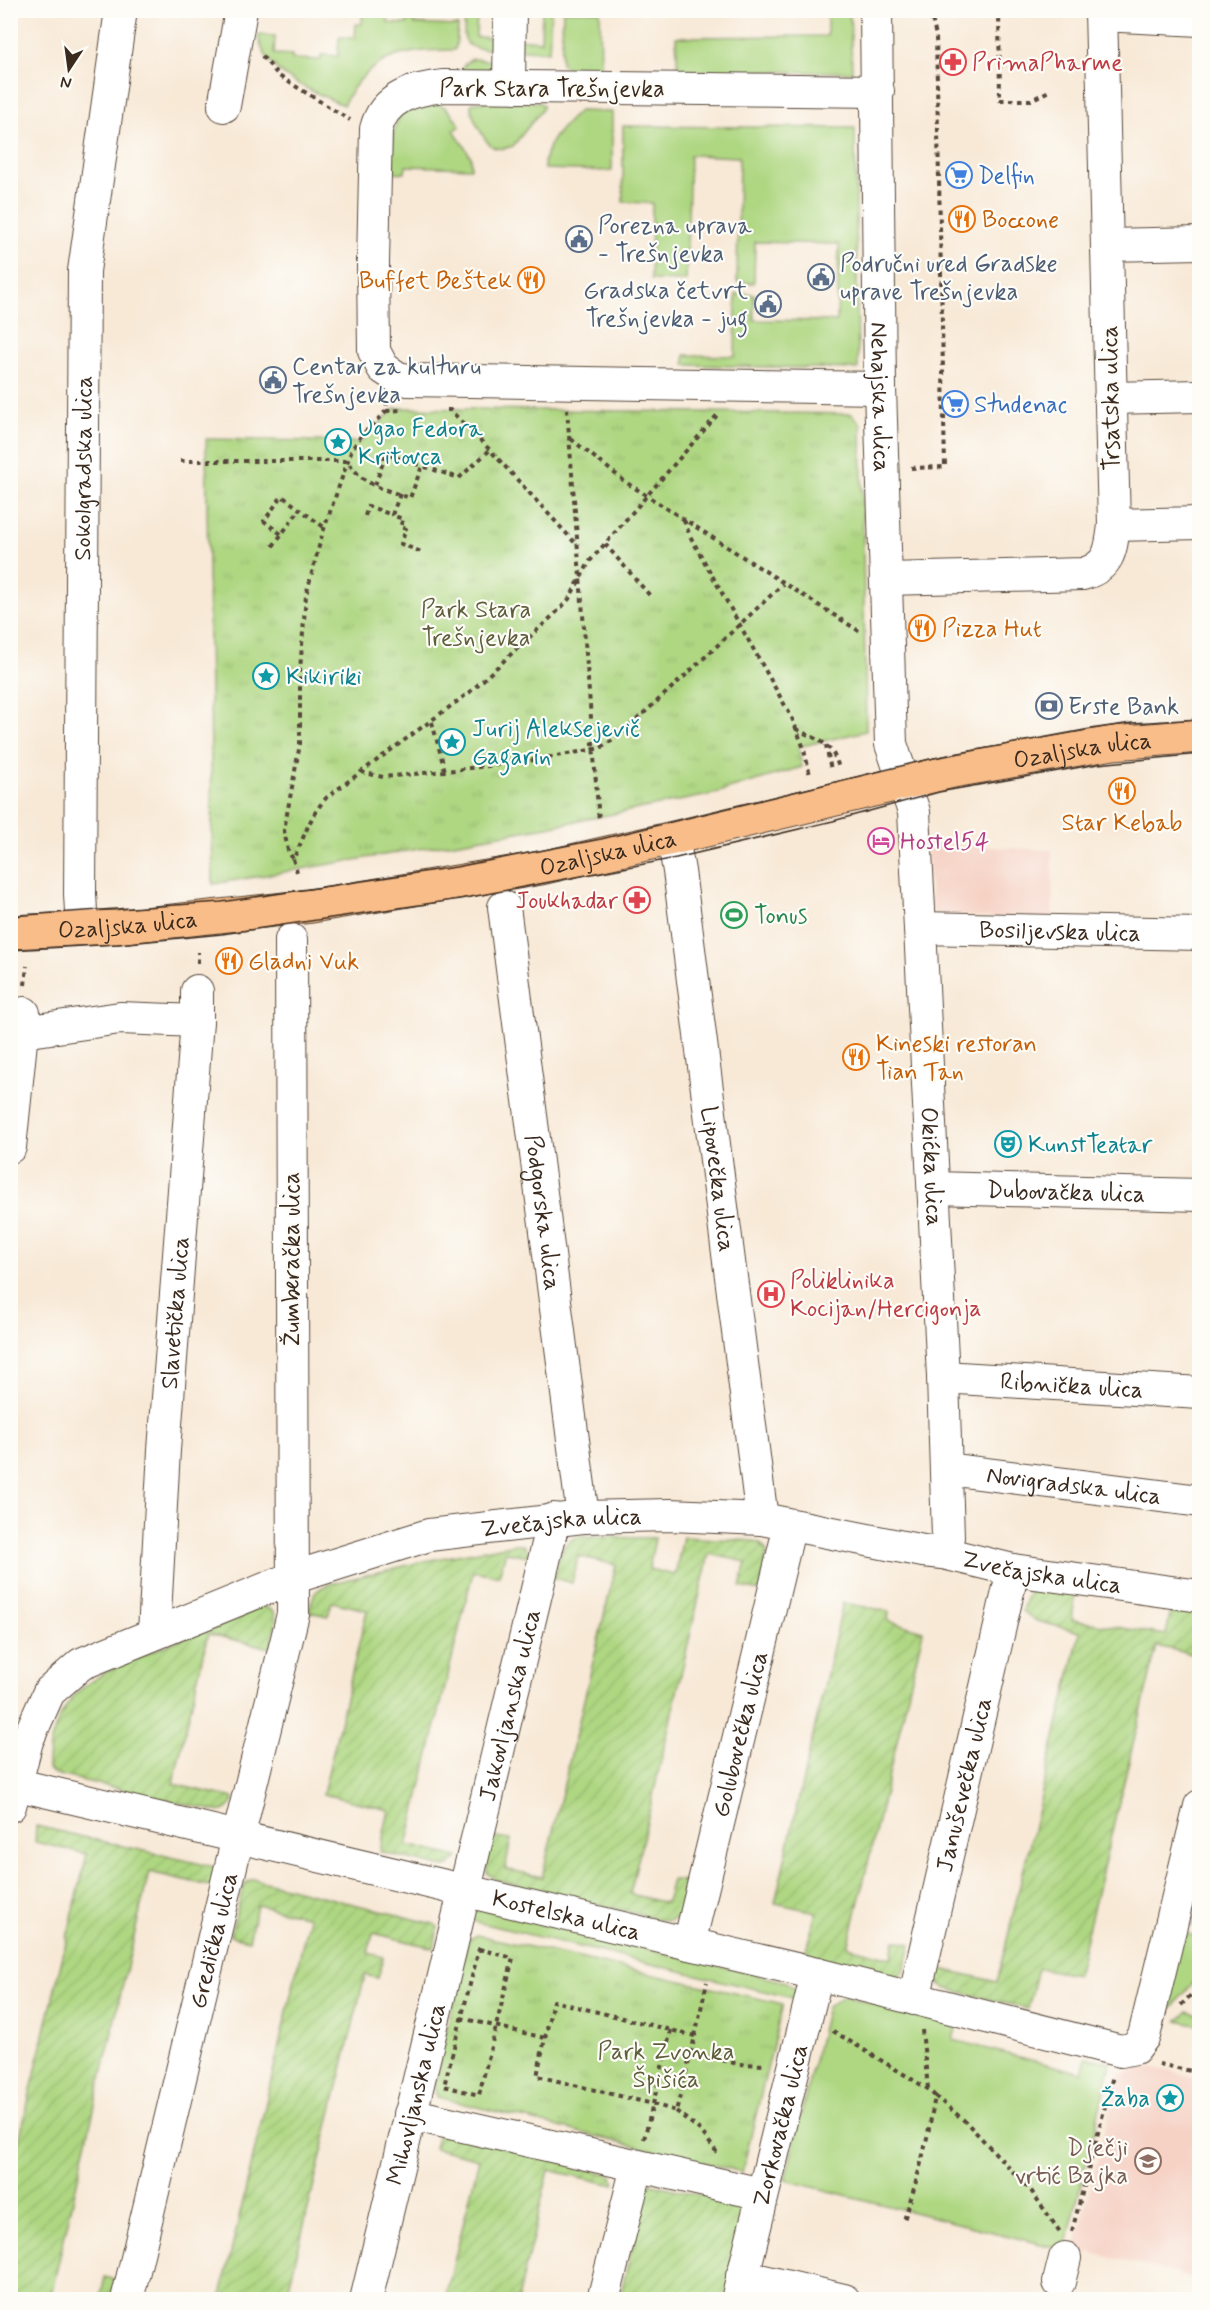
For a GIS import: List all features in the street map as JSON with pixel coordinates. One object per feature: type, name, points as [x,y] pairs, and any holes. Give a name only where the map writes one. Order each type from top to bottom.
[{"type":"main road","name":"Ozaljska ulica","points":[[10,932],[129,926],[312,906],[541,868],[903,782],[1057,751],[1124,742],[1200,736]]},
{"type":"street","name":"Sokolgradska ulica","points":[[82,928],[80,894],[84,271],[121,10]]},
{"type":"street","points":[[509,86],[510,10]]},
{"type":"street","name":"Nehajska ulica","points":[[876,10],[880,388],[891,744],[903,782]]},
{"type":"street","points":[[1101,13],[1181,16]]},
{"type":"street","name":"Trsatska ulica","points":[[886,579],[1083,574],[1094,571],[1103,564],[1111,550],[1114,525],[1101,13]]},
{"type":"street","points":[[224,106],[240,17]]},
{"type":"street","name":"Park Stara Trešnjevka","points":[[390,374],[378,362],[374,351],[376,129],[388,105],[408,93],[444,86],[878,91]]},
{"type":"street","points":[[1107,245],[1200,243]]},
{"type":"street","points":[[390,374],[408,380],[880,388]]},
{"type":"street","points":[[1110,398],[1200,396]]},
{"type":"street","points":[[1114,525],[1200,523]]},
{"type":"street","name":"Okićka ulica","points":[[903,782],[914,812],[934,1188],[948,1537],[944,1553]]},
{"type":"street","name":"Lipovečka ulica","points":[[673,838],[776,1522]]},
{"type":"street","name":"Podgorska ulica","points":[[504,907],[569,1518]]},
{"type":"street","name":"Bosiljevska ulica","points":[[920,928],[1200,934]]},
{"type":"street","name":"Žumberačka ulica","points":[[291,940],[292,1578]]},
{"type":"street","name":"Slavetička ulica","points":[[10,1147],[24,1023],[120,1018],[197,1006],[164,1450],[154,1633]]},
{"type":"street","name":"Dubovačka ulica","points":[[934,1188],[1200,1195]]},
{"type":"street","name":"Ribnička ulica","points":[[943,1377],[1200,1393]]},
{"type":"street","name":"Novigradska ulica","points":[[946,1469],[1200,1501]]},
{"type":"street","name":"Zvečajska ulica","points":[[12,1791],[27,1741],[49,1692],[81,1664],[292,1578],[429,1535],[569,1518],[670,1515],[776,1522],[923,1551],[944,1553],[1013,1570],[1200,1596]]},
{"type":"street","name":"Jakovljanska ulica","points":[[464,1891],[569,1518]]},
{"type":"street","name":"Golubovečka ulica","points":[[689,1944],[776,1522]]},
{"type":"street","name":"Januševečka ulica","points":[[919,2000],[1013,1570]]},
{"type":"street","name":"Gredička ulica","points":[[127,2300],[293,1614],[292,1578]]},
{"type":"street","name":"Kostelska ulica","points":[[12,1791],[238,1836],[817,1974],[1123,2056]]},
{"type":"street","points":[[1123,2056],[1135,2048],[1144,2036],[1198,1822]]},
{"type":"street","name":"Mihovljanska ulica","points":[[366,2300],[410,2114],[448,2015],[464,1891]]},
{"type":"street","name":"Zorkovačka ulica","points":[[817,1974],[740,2288],[844,2300]]},
{"type":"street","points":[[410,2114],[762,2194]]},
{"type":"street","points":[[603,2300],[637,2167]]},
{"type":"path","points":[[904,468],[945,467],[936,36],[930,10]]},
{"type":"path","points":[[999,10],[1000,100],[1031,100],[1049,91]]},
{"type":"path","points":[[240,17],[263,58],[279,76],[346,118],[376,129]]},
{"type":"path","points":[[298,875],[288,851],[284,830],[300,744],[303,616],[312,568],[347,461],[361,436],[386,411],[390,374]]},
{"type":"path","points":[[567,382],[579,581],[599,821]]},
{"type":"path","points":[[293,859],[305,829],[316,809],[327,797],[470,692],[517,651],[569,599],[590,561],[720,412],[719,384]]},
{"type":"path","points":[[386,411],[406,410]]},
{"type":"path","points":[[439,410],[450,410],[577,545]]},
{"type":"path","points":[[570,439],[605,468],[647,496],[857,629]]},
{"type":"path","points":[[375,485],[386,454],[459,478],[490,450]]},
{"type":"path","points":[[180,461],[347,461]]},
{"type":"path","points":[[347,461],[358,477],[410,498],[422,466]]},
{"type":"path","points":[[392,515],[400,494]]},
{"type":"path","points":[[281,534],[264,521],[282,496],[325,528]]},
{"type":"path","points":[[365,516],[368,506],[403,519],[400,527],[406,529],[400,544],[424,553]]},
{"type":"path","points":[[273,546],[300,509]]},
{"type":"path","points":[[684,520],[690,536],[796,729],[810,775]]},
{"type":"path","points":[[605,544],[652,598]]},
{"type":"path","points":[[361,772],[383,777],[445,771],[592,751],[607,745],[783,584]]},
{"type":"path","points":[[432,722],[445,771]]},
{"type":"path","points":[[796,729],[825,744],[835,753],[839,768]]},
{"type":"path","points":[[825,744],[831,770]]},
{"type":"path","points":[[26,982],[27,966]]},
{"type":"path","points":[[479,1949],[513,1958],[496,2026],[479,2095],[444,2086],[448,2015],[479,1949]]},
{"type":"path","points":[[676,2111],[707,1982]]},
{"type":"path","points":[[919,2000],[928,2089]]},
{"type":"path","points":[[695,2036],[553,2001],[537,2076],[676,2111],[701,2131],[724,2163],[719,2185]]},
{"type":"path","points":[[448,2015],[545,2038]]},
{"type":"path","points":[[827,2028],[928,2089],[966,2122],[1032,2192],[1064,2262],[1114,2070],[1123,2056],[1200,2073]]},
{"type":"path","points":[[637,2167],[671,2030]]},
{"type":"path","points":[[691,2052],[739,2064],[794,2067]]},
{"type":"path","points":[[904,2220],[927,2143],[935,2096]]},
{"type":"shaded area","points":[[926,844],[1052,850],[1053,921],[936,915],[932,911]]},
{"type":"shaded area","points":[[1199,1860],[1199,1928],[1183,1925]]},
{"type":"shaded area","name":"Dječji vrtić Bajka","points":[[1141,2065],[1199,2078],[1199,2279],[1080,2250],[1076,2244],[1118,2077]]},
{"type":"green space","points":[[414,10],[414,24],[458,26],[454,50],[403,54],[389,59],[364,75],[343,105],[291,80],[280,71],[262,49],[258,35],[275,36],[274,54],[292,55],[292,59],[321,60],[321,55],[338,56],[339,37],[355,38],[356,24],[362,24],[362,11],[389,11],[388,23],[407,24],[408,11]]},
{"type":"green space","points":[[465,11],[477,11],[476,37],[497,38],[496,50],[475,47],[466,42]]},
{"type":"green space","points":[[542,11],[551,11],[549,51],[518,50],[519,39],[541,41]]},
{"type":"green space","points":[[563,11],[600,11],[601,73],[572,72],[561,63]]},
{"type":"green space","points":[[827,11],[850,11],[852,72],[678,71],[676,37],[827,36]]},
{"type":"green space","points":[[473,59],[494,61],[485,73],[460,80],[463,67]]},
{"type":"green space","points":[[475,102],[538,102],[543,105],[543,108],[513,146],[498,148],[493,147],[486,140],[479,128],[471,109],[471,105]]},
{"type":"green space","points":[[431,103],[445,107],[460,126],[454,130],[471,157],[471,168],[406,166],[405,173],[393,172],[392,147],[397,121],[410,108]]},
{"type":"green space","points":[[579,111],[612,112],[612,171],[544,169],[550,144]]},
{"type":"green space","points":[[623,126],[855,128],[858,369],[685,365],[685,355],[735,356],[736,294],[754,294],[754,320],[837,321],[839,244],[755,242],[754,283],[737,282],[739,157],[690,155],[686,281],[651,280],[652,203],[623,202]]},
{"type":"green space","name":"Park Stara Trešnjevka","points":[[395,408],[852,414],[861,424],[866,731],[798,747],[802,767],[709,795],[547,827],[213,884],[206,439],[361,442]]},
{"type":"green space","points":[[577,1537],[655,1538],[649,1569],[675,1575],[683,1537],[754,1541],[760,1543],[767,1551],[760,1591],[740,1587],[746,1562],[709,1554],[630,1894],[666,1903],[672,1880],[690,1881],[682,1912],[673,1920],[666,1921],[497,1880],[487,1873],[486,1864],[492,1836],[511,1839],[505,1869],[542,1877],[616,1565],[578,1556],[572,1583],[554,1578],[563,1548],[566,1543]]},
{"type":"green space","points":[[516,1544],[525,1546],[529,1556],[506,1552],[499,1576],[473,1571],[407,1845],[458,1857],[449,1866],[444,1867],[380,1852],[389,1810],[323,1794],[367,1610],[332,1602],[328,1616],[309,1612],[313,1596],[322,1587],[333,1583],[425,1561]]},
{"type":"green space","points":[[1030,1587],[1076,1590],[1072,1620],[1166,1635],[1172,1605],[1199,1609],[1199,1656],[1157,1646],[1077,1975],[1038,1968],[1028,2009],[944,1988],[937,1982],[936,1977],[937,1968],[997,1982],[1080,1632],[1037,1621],[1022,1611]]},
{"type":"green space","points":[[843,1603],[889,1611],[888,1621],[923,1631],[848,1947],[891,1958],[895,1940],[911,1944],[904,1972],[894,1978],[805,1954],[816,1912],[775,1903]]},
{"type":"green space","points":[[262,1605],[274,1612],[276,1620],[271,1648],[208,1634],[173,1784],[234,1798],[227,1809],[215,1811],[55,1774],[48,1769],[52,1737],[60,1716],[80,1690],[89,1683],[131,1660]]},
{"type":"green space","points":[[36,1826],[219,1868],[215,1887],[149,1872],[50,2299],[11,2300],[11,2174],[87,1854],[35,1842]]},
{"type":"green space","points":[[253,1879],[434,1924],[438,1927],[434,1948],[373,1933],[368,1953],[383,1957],[378,1978],[365,1975],[286,2299],[220,2300],[309,1917],[257,1905],[249,1940],[230,1936],[243,1888]]},
{"type":"green space","points":[[484,1910],[786,1982],[795,1989],[797,1999],[468,1920],[472,1911]]},
{"type":"green space","points":[[1182,1932],[1199,1937],[1199,1977],[1159,2021]]},
{"type":"green space","name":"Park Zvonka Špišića","points":[[477,1935],[783,2004],[742,2172],[437,2097],[434,2085],[468,1940]]},
{"type":"green space","points":[[843,1996],[957,2024],[953,2040],[1082,2073],[1086,2057],[1111,2063],[1065,2250],[785,2180],[827,2007]]},
{"type":"green space","points":[[1187,2012],[1199,2015],[1199,2025],[1178,2020]]},
{"type":"green space","points":[[439,2131],[612,2175],[614,2185],[549,2170],[518,2299],[445,2299],[479,2159],[434,2148]]},
{"type":"green space","points":[[648,2183],[744,2205],[727,2299],[619,2300]]},
{"type":"green space","points":[[105,2277],[117,2280],[111,2299],[100,2300]]},
{"type":"tram line","points":[[10,916],[221,902],[456,867],[601,839],[934,758],[1090,729],[1132,723],[1200,719]]},
{"type":"tram line","points":[[10,950],[118,944],[222,934],[460,899],[676,858],[833,821],[939,792],[1098,764],[1200,754]]},
{"type":"place","name":"PrimaPharme","points":[[953,62]]},
{"type":"place","name":"Delfin","points":[[959,175]]},
{"type":"place","name":"Boccone","points":[[962,219]]},
{"type":"place","name":"Porezna uprava - Trešnjevka","points":[[579,239]]},
{"type":"place","name":"Područni ured Gradske uprave Trešnjevka","points":[[821,277]]},
{"type":"place","name":"Buffet Beštek","points":[[531,280]]},
{"type":"place","name":"Gradska četvrt Trešnjevka - jug","points":[[768,304]]},
{"type":"place","name":"Centar za kulturu Trešnjevka","points":[[273,380]]},
{"type":"place","name":"Studenac","points":[[955,404]]},
{"type":"place","name":"Ugao Fedora Kritovca","points":[[338,442]]},
{"type":"place","name":"Pizza Hut","points":[[922,628]]},
{"type":"place","name":"Kikiriki","points":[[266,676]]},
{"type":"place","name":"Erste Bank","points":[[1049,706]]},
{"type":"place","name":"Jurij Aleksejevič Gagarin","points":[[452,742]]},
{"type":"place","name":"Star Kebab","points":[[1122,791]]},
{"type":"place","name":"Hostel54","points":[[881,841]]},
{"type":"place","name":"Joukhadar","points":[[637,900]]},
{"type":"place","name":"Tonus","points":[[734,915]]},
{"type":"place","name":"Gladni Vuk","points":[[229,961]]},
{"type":"place","name":"Kineski restoran Tian Tan","points":[[856,1057]]},
{"type":"place","name":"KunstTeatar","points":[[1008,1144]]},
{"type":"place","name":"Poliklinika Kocijan/Hercigonja","points":[[771,1294]]},
{"type":"place","name":"Žaba","points":[[1170,2098]]},
{"type":"place","name":"Dječji vrtić Bajka","points":[[1148,2161]]}]
